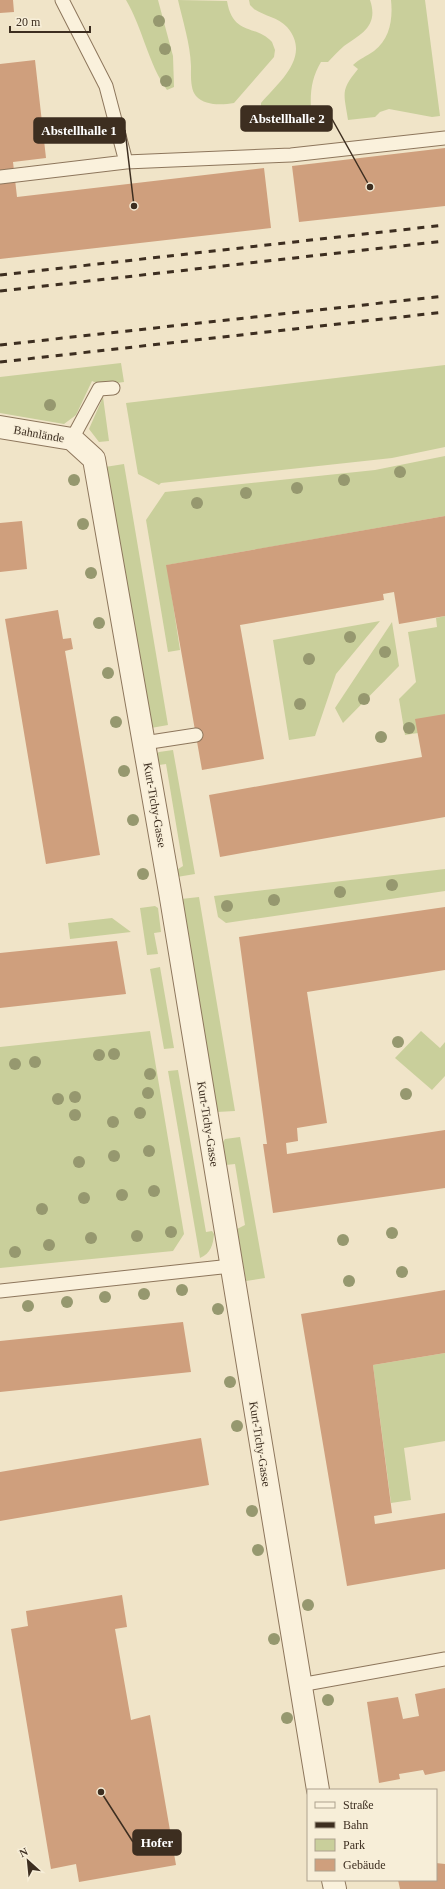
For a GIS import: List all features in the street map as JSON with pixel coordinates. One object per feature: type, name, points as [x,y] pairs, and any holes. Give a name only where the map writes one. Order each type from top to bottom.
[{"type":"street","name":"Bahnlände","points":[[0,427],[72,439],[94,459]]},
{"type":"street","name":"Kurt-Tichy-Gasse","points":[[94,459],[144,743],[318,1789]]},
{"type":"lane","points":[[62,0],[106,86],[126,162]]},
{"type":"lane","points":[[0,176],[126,162],[291,155],[445,138]]},
{"type":"lane","points":[[72,439],[100,389],[113,388]]},
{"type":"lane","points":[[144,743],[196,735]]},
{"type":"lane","points":[[0,1291],[231,1266]]},
{"type":"lane","points":[[300,1685],[445,1659]]},
{"type":"green space","points":[[126,0],[158,0],[173,56],[174,87],[167,90],[160,80],[137,22]]},
{"type":"green space","points":[[178,0],[227,1],[234,20],[239,25],[259,33],[272,42],[275,50],[274,57],[234,103],[219,104],[204,102],[194,93],[191,82],[189,49]]},
{"type":"green space","points":[[249,0],[370,0],[372,16],[367,28],[342,48],[328,62],[321,62],[312,84],[311,109],[265,109],[261,107],[261,103],[290,68],[295,58],[296,48],[294,38],[287,27],[279,21],[254,9],[250,5]]},
{"type":"green space","points":[[391,0],[425,0],[440,116],[432,117],[389,109],[380,112],[375,117],[348,120],[345,104],[345,93],[348,82],[358,69],[353,65],[374,51],[384,41],[391,21]]},
{"type":"green space","points":[[121,363],[124,382],[101,385],[92,381],[76,415],[64,424],[0,413],[0,377]]},
{"type":"green space","points":[[445,365],[445,447],[392,458],[161,483],[159,485],[138,474],[126,403]]},
{"type":"green space","points":[[103,397],[109,441],[99,442],[89,429]]},
{"type":"green space","points":[[445,456],[445,516],[167,565],[180,650],[168,652],[146,520],[165,492],[375,470]]},
{"type":"green space","points":[[124,464],[168,725],[151,728],[105,467]]},
{"type":"green space","points":[[445,616],[445,714],[418,733],[405,735],[399,699],[416,682],[408,632],[437,627],[436,618]]},
{"type":"green space","points":[[380,621],[336,674],[315,736],[289,740],[273,640]]},
{"type":"green space","points":[[392,622],[399,666],[343,723],[335,708]]},
{"type":"green space","points":[[173,750],[195,874],[177,877],[175,871],[183,866],[166,764],[159,765],[155,755],[159,752]]},
{"type":"green space","points":[[445,869],[445,891],[226,923],[218,917],[214,896]]},
{"type":"green space","points":[[199,897],[235,1111],[217,1112],[181,899]]},
{"type":"green space","points":[[155,906],[158,908],[161,932],[154,933],[158,954],[147,955],[140,908]]},
{"type":"green space","points":[[112,918],[131,932],[70,939],[68,923]]},
{"type":"green space","points":[[160,967],[174,1048],[164,1049],[150,969]]},
{"type":"green space","points":[[150,1031],[184,1234],[173,1251],[0,1268],[0,1047]]},
{"type":"green space","points":[[421,1031],[440,1048],[445,1042],[445,1076],[432,1090],[395,1058]]},
{"type":"green space","points":[[178,1070],[206,1232],[212,1231],[214,1234],[211,1248],[207,1254],[200,1258],[168,1071]]},
{"type":"green space","points":[[240,1137],[265,1278],[246,1281],[237,1229],[245,1225],[235,1164],[226,1165],[223,1142],[225,1139]]},
{"type":"green space","points":[[445,1353],[445,1441],[404,1448],[411,1500],[391,1503],[373,1365]]},
{"type":"building","points":[[0,0],[13,0],[14,12],[0,13]]},
{"type":"building","points":[[35,60],[46,158],[13,162],[17,197],[264,168],[271,228],[0,259],[0,64]]},
{"type":"building","points":[[445,148],[445,206],[299,222],[292,166]]},
{"type":"building","points":[[445,516],[445,616],[399,624],[394,592],[383,594],[384,600],[240,625],[264,759],[202,770],[166,565]]},
{"type":"building","points":[[22,521],[27,569],[0,572],[0,523]]},
{"type":"building","points":[[58,610],[63,639],[71,638],[73,649],[65,651],[100,855],[46,864],[5,619]]},
{"type":"building","points":[[445,714],[445,817],[220,857],[209,795],[422,757],[415,719]]},
{"type":"building","points":[[445,907],[445,970],[307,992],[327,1123],[297,1128],[298,1141],[286,1143],[287,1154],[445,1130],[445,1188],[273,1213],[263,1144],[267,1144],[239,937]]},
{"type":"building","points":[[117,941],[126,994],[0,1008],[0,953]]},
{"type":"building","points":[[445,1290],[445,1353],[373,1365],[392,1513],[374,1516],[375,1524],[445,1513],[445,1569],[347,1586],[301,1314]]},
{"type":"building","points":[[183,1322],[191,1372],[0,1392],[0,1341]]},
{"type":"building","points":[[201,1438],[209,1485],[0,1521],[0,1472]]},
{"type":"building","points":[[122,1595],[127,1627],[115,1629],[131,1720],[150,1715],[176,1865],[79,1882],[76,1864],[51,1869],[11,1629],[28,1626],[26,1611]]},
{"type":"building","points":[[445,1688],[445,1771],[425,1775],[423,1770],[399,1774],[400,1779],[379,1783],[367,1702],[398,1697],[403,1719],[419,1716],[415,1694]]},
{"type":"building","points":[[437,1863],[445,1864],[445,1889],[400,1889],[398,1881],[437,1881]]},
{"type":"railway","points":[[0,275],[445,225]]},
{"type":"railway","points":[[0,291],[445,241]]},
{"type":"railway","points":[[0,345],[445,296]]},
{"type":"railway","points":[[0,362],[445,312]]},
{"type":"place","name":"Abstellhalle 2","points":[[370,187]]},
{"type":"place","name":"Abstellhalle 1","points":[[134,206]]},
{"type":"place","name":"Hofer","points":[[101,1792]]}]
